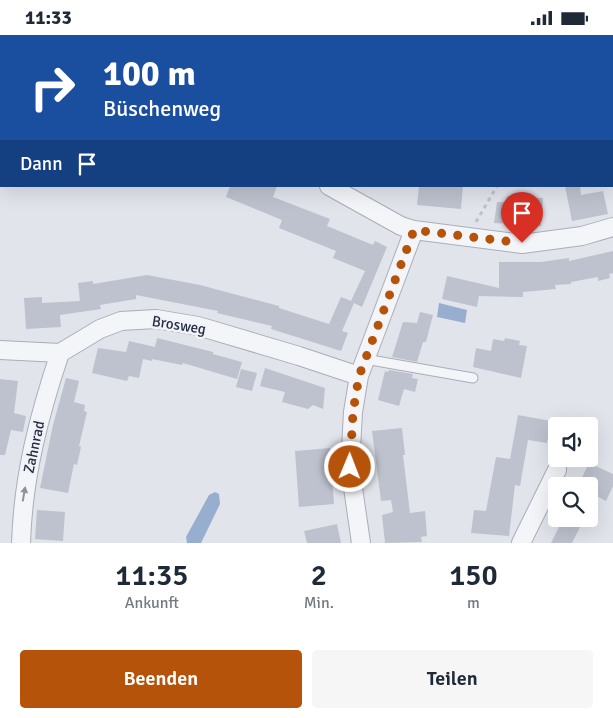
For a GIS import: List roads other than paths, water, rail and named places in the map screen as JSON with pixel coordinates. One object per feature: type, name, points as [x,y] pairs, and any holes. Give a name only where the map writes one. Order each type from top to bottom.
[{"type":"street","points":[[331,187],[401,226],[414,230],[522,243],[582,236],[613,227]]},
{"type":"street","points":[[361,543],[350,467],[353,412],[359,376],[414,230]]},
{"type":"street","name":"Brosweg","points":[[60,353],[100,329],[122,321],[156,319],[198,326],[359,376]]},
{"type":"street","points":[[0,350],[60,353]]},
{"type":"street","name":"Zahnrad","points":[[21,543],[22,506],[34,441],[47,390],[60,353]]},
{"type":"street","points":[[521,543],[557,469]]},
{"type":"lane","points":[[365,359],[473,378]]},
{"type":"water","points":[[439,303],[467,310],[465,323],[437,317]]},
{"type":"water","points":[[215,492],[219,494],[220,504],[201,543],[187,543],[186,537],[209,495]]}]
